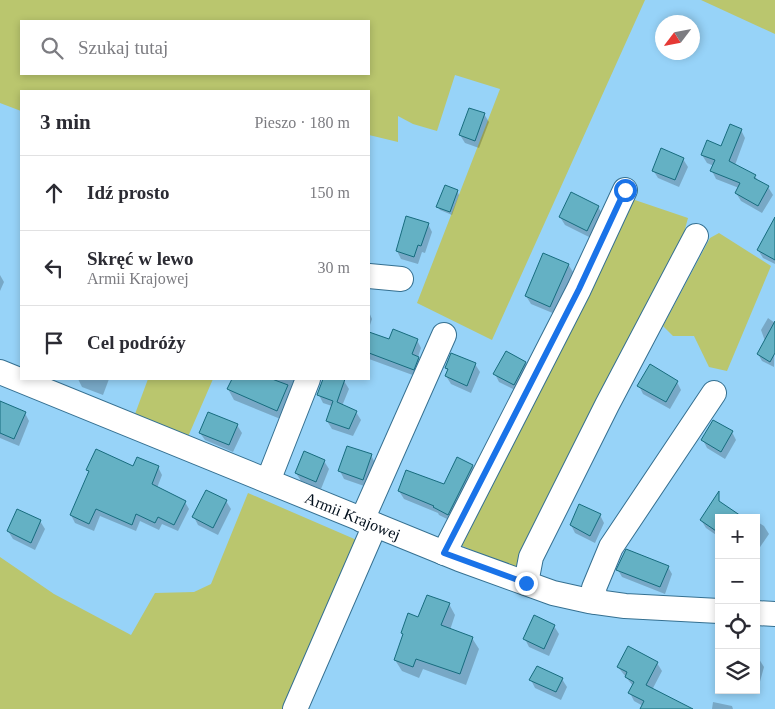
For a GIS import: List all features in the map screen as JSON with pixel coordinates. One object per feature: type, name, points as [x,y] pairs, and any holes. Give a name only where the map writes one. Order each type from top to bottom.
[{"type":"street","points":[[444,553],[579,289],[625,190]]},
{"type":"street","points":[[526,583],[531,557],[607,405],[696,236]]},
{"type":"street","points":[[370,276],[401,279]]},
{"type":"street","points":[[295,709],[444,335]]},
{"type":"street","name":"Armii Krajowej","points":[[0,372],[444,553],[526,583],[553,592],[595,602],[625,606],[715,611]]},
{"type":"street","points":[[268,481],[308,380]]},
{"type":"street","points":[[595,602],[594,588],[611,548],[714,393]]},
{"type":"street","points":[[760,613],[775,614]]},
{"type":"green space","points":[[0,0],[645,0],[492,340],[417,303],[500,89],[455,75],[437,131],[413,124],[398,116],[398,142],[370,135],[370,90],[20,90],[20,111],[0,103]]},
{"type":"green space","points":[[701,0],[775,0],[775,34]]},
{"type":"green space","points":[[629,198],[688,218],[682,240],[521,572],[458,544]]},
{"type":"green space","points":[[719,233],[771,266],[727,371],[709,367],[694,336],[673,336],[663,326],[710,238]]},
{"type":"green space","points":[[148,380],[213,380],[187,439],[135,414]]},
{"type":"green space","points":[[248,493],[359,541],[288,709],[0,709],[0,557],[54,594],[131,635],[155,593],[194,592],[211,584]]},
{"type":"building","points":[[469,108],[485,113],[475,141],[459,135]]},
{"type":"building","points":[[730,124],[742,129],[729,161],[756,175],[754,178],[769,186],[758,206],[735,193],[740,183],[710,171],[715,160],[701,155],[707,140],[721,146]]},
{"type":"building","points":[[661,148],[684,158],[675,180],[652,171]]},
{"type":"building","points":[[445,185],[458,190],[450,212],[436,207]]},
{"type":"building","points":[[571,192],[599,206],[587,231],[559,217]]},
{"type":"building","points":[[406,216],[429,223],[421,246],[418,245],[414,257],[396,251]]},
{"type":"building","points":[[775,217],[775,260],[757,250]]},
{"type":"building","points":[[543,253],[569,264],[550,307],[525,296]]},
{"type":"building","points":[[775,321],[775,353],[770,362],[757,354]]},
{"type":"building","points":[[393,329],[418,339],[412,354],[419,357],[414,370],[370,353],[370,332],[389,339]]},
{"type":"building","points":[[506,351],[526,362],[514,385],[493,374]]},
{"type":"building","points":[[451,353],[476,363],[467,386],[445,376],[448,369],[445,368]]},
{"type":"building","points":[[650,364],[678,381],[666,402],[637,386]]},
{"type":"building","points":[[232,380],[275,380],[288,385],[277,411],[227,389]]},
{"type":"building","points":[[323,380],[345,380],[337,402],[357,411],[349,429],[326,421],[333,401],[317,395]]},
{"type":"building","points":[[0,401],[26,412],[14,439],[0,433]]},
{"type":"building","points":[[208,412],[238,424],[229,445],[199,433]]},
{"type":"building","points":[[713,420],[733,431],[721,452],[701,440]]},
{"type":"building","points":[[347,446],[372,454],[363,480],[338,471]]},
{"type":"building","points":[[96,449],[133,466],[137,457],[159,466],[152,484],[186,501],[174,525],[158,517],[155,523],[136,514],[132,525],[96,509],[89,524],[70,515],[89,471],[86,470]]},
{"type":"building","points":[[304,451],[325,460],[316,482],[295,473]]},
{"type":"building","points":[[457,457],[473,465],[448,515],[434,506],[398,491],[406,470],[444,484]]},
{"type":"building","points":[[206,490],[227,500],[213,528],[192,517]]},
{"type":"building","points":[[719,491],[719,501],[738,514],[715,514],[715,530],[700,520]]},
{"type":"building","points":[[579,504],[601,514],[590,536],[570,525]]},
{"type":"building","points":[[17,509],[41,520],[31,543],[7,531]]},
{"type":"building","points":[[626,549],[669,566],[660,587],[616,570]]},
{"type":"building","points":[[427,595],[450,603],[441,625],[473,637],[460,674],[416,659],[413,667],[394,660],[408,613],[418,617]]},
{"type":"building","points":[[534,615],[555,625],[544,649],[523,639]]},
{"type":"building","points":[[628,646],[658,662],[646,685],[693,709],[640,709],[644,701],[628,693],[634,682],[625,677],[627,672],[617,667]]},
{"type":"building","points":[[537,666],[563,678],[556,692],[529,680]]},
{"type":"route","points":[[526,583],[444,553],[579,289],[625,190]]}]
